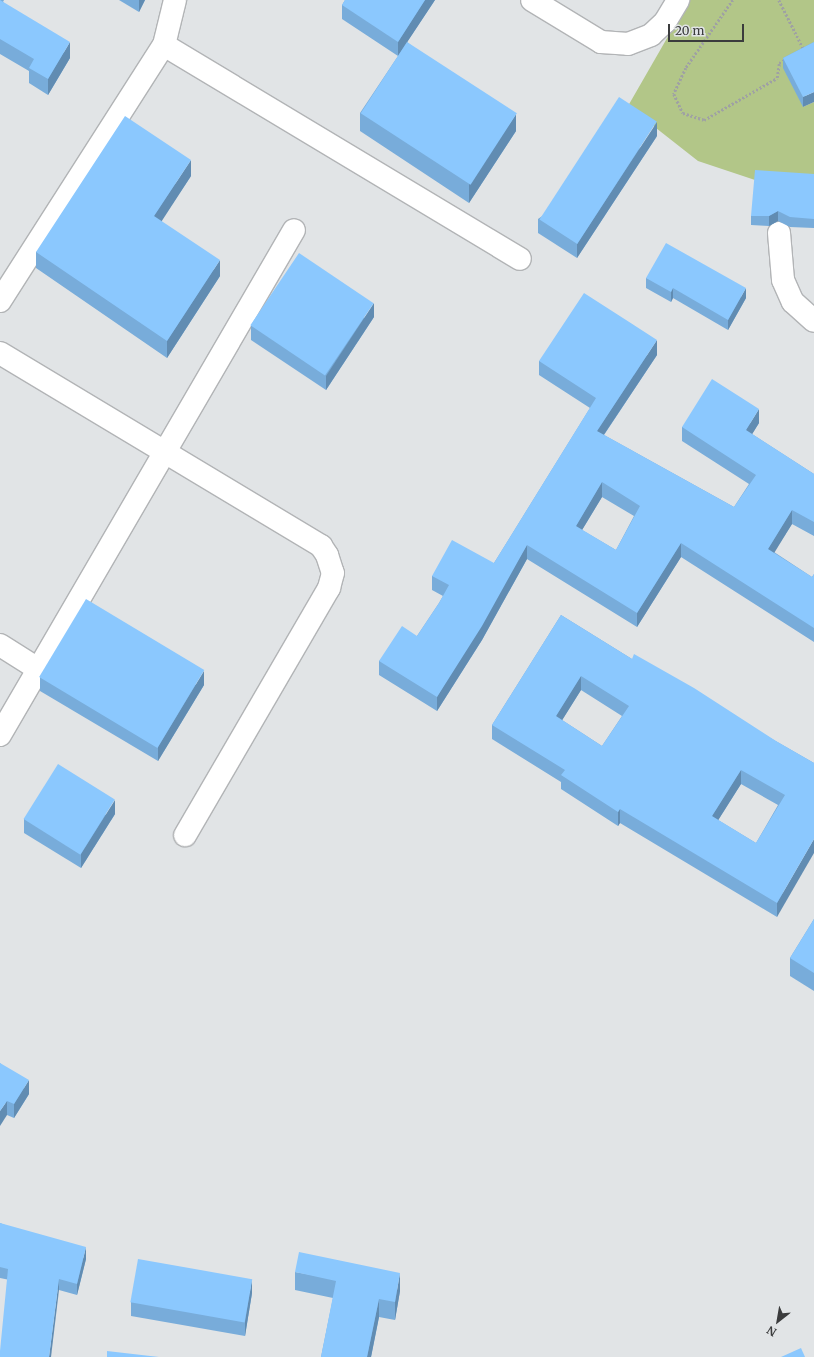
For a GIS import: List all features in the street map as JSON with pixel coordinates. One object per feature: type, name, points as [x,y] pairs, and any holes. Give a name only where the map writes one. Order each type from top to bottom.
[{"type":"street","points":[[0,301],[164,45],[175,0]]},
{"type":"street","points":[[532,0],[601,42],[628,44],[651,35],[665,22],[678,0]]},
{"type":"street","points":[[164,45],[520,259]]},
{"type":"street","points":[[0,735],[294,230]]},
{"type":"street","points":[[779,233],[783,280],[793,302],[814,321]]},
{"type":"street","points":[[0,353],[321,546],[333,573],[329,588],[185,835]]},
{"type":"street","points":[[0,645],[38,669]]},
{"type":"path","points":[[733,0],[686,68],[674,94],[683,113],[704,120],[777,78],[779,63],[791,56]]},
{"type":"path","points":[[779,0],[804,50]]},
{"type":"path","points":[[797,53],[809,47]]},
{"type":"green space","points":[[689,0],[814,0],[814,52],[803,107],[814,102],[814,184],[755,180],[698,161],[628,106]]},
{"type":"building","points":[[0,0],[70,42],[48,79],[29,68],[34,59],[0,39]]},
{"type":"building","points":[[345,0],[425,0],[398,42],[342,5]]},
{"type":"building","points":[[407,42],[517,113],[471,185],[361,113]]},
{"type":"building","points":[[814,42],[814,92],[803,97],[783,58]]},
{"type":"building","points":[[619,97],[657,122],[577,244],[539,219]]},
{"type":"building","points":[[125,116],[191,160],[154,216],[220,260],[167,341],[36,252]]},
{"type":"building","points":[[755,170],[814,174],[814,219],[790,217],[778,211],[769,216],[751,216]]},
{"type":"building","points":[[666,243],[746,288],[728,320],[673,288],[671,292],[646,278]]},
{"type":"building","points":[[299,253],[374,303],[325,375],[250,325]]},
{"type":"building","points":[[584,293],[657,340],[597,431],[734,507],[756,475],[682,427],[712,379],[759,409],[746,430],[814,474],[814,522],[792,510],[768,549],[812,577],[814,574],[814,628],[681,543],[637,613],[527,545],[482,626],[437,697],[379,661],[402,626],[417,636],[439,603],[449,585],[432,576],[452,540],[494,563],[596,398],[539,361]],"holes":[[[602,482],[640,506],[616,550],[576,526]]]},
{"type":"building","points":[[86,599],[204,670],[157,748],[39,677]]},
{"type":"building","points":[[561,615],[632,659],[634,654],[694,688],[776,741],[814,763],[814,839],[777,903],[620,809],[618,812],[561,775],[565,770],[492,725]],"holes":[[[581,676],[629,706],[602,746],[556,716]],[[741,770],[785,795],[756,843],[712,816]]]},
{"type":"building","points":[[58,764],[115,800],[80,855],[24,819]]},
{"type":"building","points":[[814,919],[814,973],[790,958]]},
{"type":"building","points":[[0,1063],[29,1080],[14,1104],[7,1101],[0,1111]]},
{"type":"building","points":[[0,1223],[86,1247],[77,1284],[59,1279],[49,1357],[0,1357],[8,1269],[0,1267]]},
{"type":"building","points":[[299,1252],[400,1273],[395,1302],[379,1299],[367,1357],[321,1357],[336,1281],[295,1272]]},
{"type":"building","points":[[138,1259],[252,1279],[245,1322],[130,1302]]},
{"type":"building","points":[[801,1348],[805,1357],[781,1357]]},
{"type":"building","points":[[107,1351],[159,1357],[107,1357]]}]
